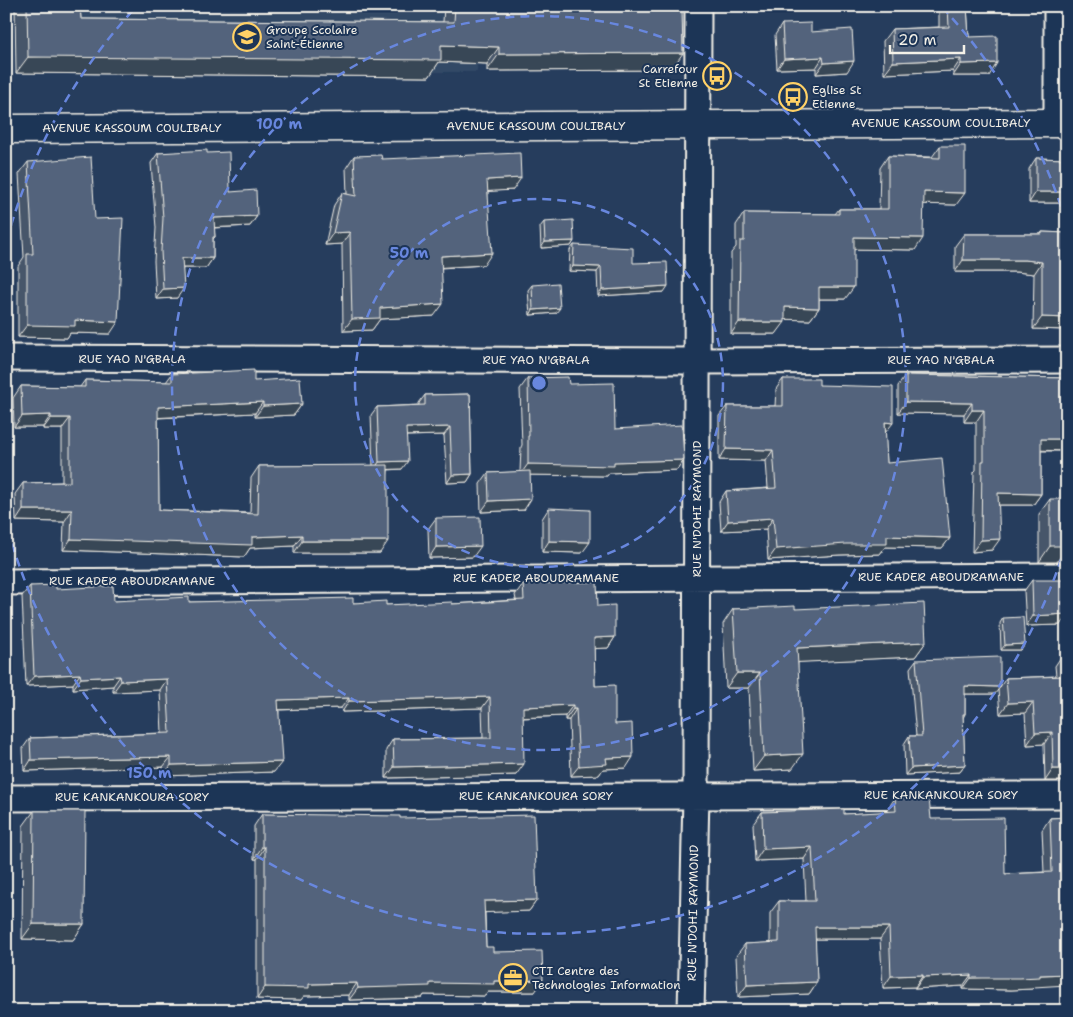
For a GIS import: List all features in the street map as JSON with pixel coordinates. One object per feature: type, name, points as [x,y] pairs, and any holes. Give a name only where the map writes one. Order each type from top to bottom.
[{"type":"street","name":"RUE N'DOHI RAYMOND","points":[[691,1011],[696,796],[698,6]]},
{"type":"street","points":[[1057,6],[1062,123]]},
{"type":"street","name":"AVENUE KASSOUM COULIBALY","points":[[6,129],[1062,123]]},
{"type":"street","name":"RUE YAO N'GBALA","points":[[6,358],[697,361],[1067,360]]},
{"type":"street","name":"RUE KADER ABOUDRAMANE","points":[[6,582],[1067,576]]},
{"type":"street","name":"RUE KANKANKOURA SORY","points":[[6,798],[1067,795]]},
{"type":"shaded area","name":"Groupe Scolaire Saint-Étienne","points":[[15,6],[479,6],[477,72],[16,73]]},
{"type":"building","points":[[27,6],[80,6],[81,19],[454,22],[455,6],[661,6],[661,10],[682,10],[683,53],[499,54],[499,47],[441,45],[441,60],[28,57]]},
{"type":"building","points":[[948,6],[967,6],[969,37],[997,36],[997,63],[961,64],[961,59],[893,62],[892,29],[949,27]]},
{"type":"building","points":[[811,23],[811,32],[852,29],[854,61],[824,63],[823,57],[784,59],[782,24]]},
{"type":"building","points":[[940,146],[965,146],[965,193],[924,192],[923,238],[854,237],[854,287],[819,287],[819,308],[785,307],[785,322],[739,322],[740,241],[744,241],[744,213],[839,214],[839,209],[888,209],[888,156],[940,158]]},
{"type":"building","points":[[207,150],[207,153],[229,152],[230,192],[256,190],[257,216],[214,218],[213,258],[182,258],[184,288],[163,289],[161,251],[163,218],[158,153]]},
{"type":"building","points":[[520,153],[521,178],[487,180],[492,253],[441,256],[443,304],[380,308],[380,318],[352,319],[350,232],[333,233],[342,193],[356,196],[354,156],[381,155],[382,159]]},
{"type":"building","points":[[91,157],[95,219],[123,218],[118,322],[75,320],[75,326],[27,325],[27,254],[33,254],[28,162]]},
{"type":"building","points":[[1036,158],[1067,159],[1067,192],[1036,192]]},
{"type":"building","points":[[573,220],[574,241],[545,242],[544,222]]},
{"type":"building","points":[[1042,232],[1067,233],[1067,318],[1042,317],[1042,262],[1025,260],[963,260],[964,234],[1042,234]]},
{"type":"building","points":[[574,245],[633,248],[633,263],[667,262],[668,286],[602,290],[601,267],[573,266]]},
{"type":"building","points":[[558,283],[560,308],[533,310],[532,285]]},
{"type":"building","points":[[254,370],[254,381],[300,378],[302,404],[263,406],[263,402],[158,407],[159,510],[258,514],[259,466],[388,465],[388,541],[302,541],[302,535],[252,537],[252,545],[71,539],[72,510],[23,510],[23,483],[70,482],[70,418],[51,418],[51,415],[22,416],[21,386],[85,387],[85,380],[172,382],[172,374]]},
{"type":"building","points":[[906,375],[1067,378],[1067,439],[1041,439],[1041,494],[998,493],[1000,539],[981,540],[984,410],[972,410],[972,403],[906,402]]},
{"type":"building","points":[[568,377],[569,384],[614,383],[615,429],[682,425],[684,460],[614,462],[614,466],[528,464],[528,378]]},
{"type":"building","points":[[783,379],[819,379],[819,385],[893,387],[893,423],[885,422],[887,463],[942,458],[950,538],[887,536],[887,544],[846,544],[776,549],[773,518],[728,521],[726,491],[776,488],[773,450],[726,449],[727,406],[783,406]]},
{"type":"building","points":[[470,394],[472,474],[452,475],[450,427],[406,428],[408,461],[379,462],[377,407],[425,405],[425,395]]},
{"type":"building","points":[[530,471],[531,499],[489,501],[488,473]]},
{"type":"building","points":[[1050,499],[1067,499],[1067,546],[1050,546]]},
{"type":"building","points":[[549,508],[590,510],[590,542],[549,541]]},
{"type":"building","points":[[480,517],[481,546],[436,547],[436,518]]},
{"type":"building","points":[[1032,580],[1066,580],[1067,614],[1033,616]]},
{"type":"building","points":[[597,582],[598,606],[615,605],[615,637],[594,638],[595,686],[615,685],[615,724],[632,723],[633,757],[606,758],[607,764],[579,766],[576,709],[573,709],[573,705],[523,707],[524,764],[394,767],[393,739],[491,738],[490,697],[349,701],[349,698],[278,700],[282,762],[171,765],[171,757],[31,760],[30,738],[170,733],[167,679],[121,681],[120,676],[81,678],[80,674],[34,676],[30,586],[56,585],[56,589],[113,586],[114,601],[189,597],[189,602],[353,598],[353,603],[386,601],[386,605],[524,600],[523,584]]},
{"type":"building","points":[[924,603],[926,642],[797,648],[803,754],[764,756],[760,673],[737,673],[733,609],[795,606],[795,609]]},
{"type":"building","points":[[1023,617],[1025,644],[1005,645],[1003,618]]},
{"type":"building","points":[[1063,654],[1067,654],[1067,769],[1053,769],[1052,732],[1035,733],[1033,702],[1008,703],[1006,678],[1065,676]]},
{"type":"building","points":[[1000,657],[1000,687],[965,686],[965,714],[963,714],[965,765],[911,768],[909,736],[922,736],[916,660]]},
{"type":"building","points":[[895,798],[929,798],[931,819],[1004,818],[1005,874],[1052,872],[1050,818],[1067,817],[1067,974],[1019,978],[971,978],[971,975],[891,976],[889,927],[815,927],[817,982],[747,985],[745,944],[779,942],[779,901],[815,901],[812,847],[763,849],[762,812],[844,809],[844,814],[896,811]]},
{"type":"building","points":[[34,811],[85,811],[84,924],[33,924]]},
{"type":"building","points":[[262,814],[400,816],[400,818],[534,815],[537,900],[484,901],[486,947],[493,947],[493,952],[542,951],[543,980],[494,981],[494,984],[430,983],[430,986],[358,988],[357,983],[309,984],[309,988],[265,987],[265,847],[262,847]]},
{"type":"place","name":"Groupe Scolaire Saint-Étienne","points":[[247,37]]},
{"type":"place","name":"Carrefour St Etienne","points":[[717,76]]},
{"type":"place","name":"Eglise St Etienne","points":[[793,97]]},
{"type":"place","name":"CTI Centre des Technologies Information","points":[[513,978]]}]
